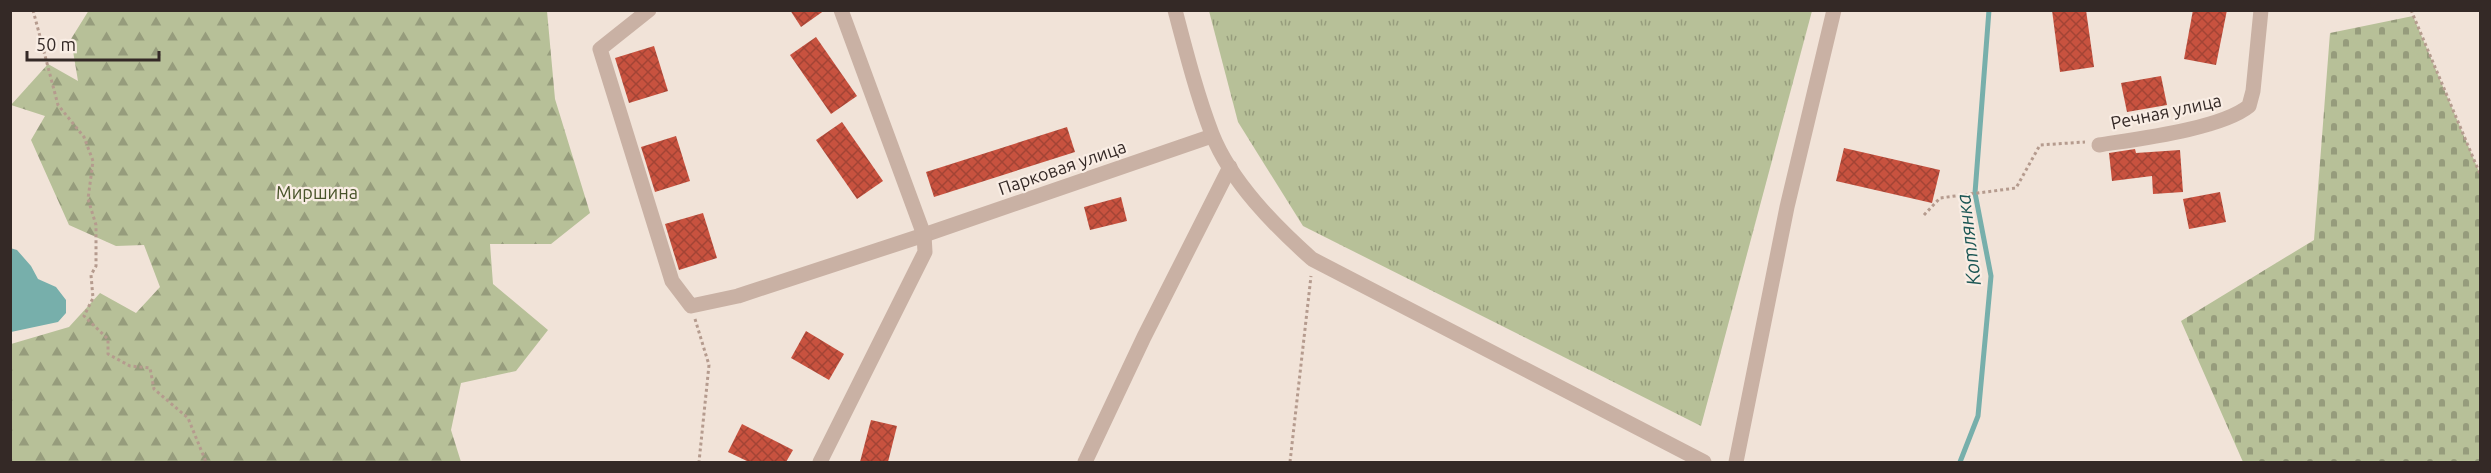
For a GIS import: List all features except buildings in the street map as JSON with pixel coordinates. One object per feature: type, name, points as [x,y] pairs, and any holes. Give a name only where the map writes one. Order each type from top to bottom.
[{"type":"street","points":[[649,10],[600,49],[672,281],[691,306]]},
{"type":"street","points":[[820,462],[925,252],[924,235],[841,10]]},
{"type":"street","points":[[1175,10],[1212,136],[1230,167],[1279,230],[1312,259],[1704,462]]},
{"type":"street","points":[[1736,462],[1787,207],[1834,10]]},
{"type":"street","name":"Речная улица","points":[[2099,145],[2152,137],[2232,117],[2242,112],[2249,106],[2253,91],[2261,10]]},
{"type":"street","name":"Парковая улица","points":[[691,306],[738,296],[1212,136]]},
{"type":"street","points":[[1085,462],[1144,337],[1230,167]]},
{"type":"path","points":[[33,10],[58,105],[84,137],[93,161],[88,199],[96,225],[96,266],[91,275],[93,298],[84,316],[108,339],[108,354],[130,366],[150,368],[153,389],[188,418],[206,462]]},
{"type":"path","points":[[2411,10],[2481,174]]},
{"type":"path","points":[[1924,215],[1940,198],[2016,188],[2040,145],[2075,142],[2099,145]]},
{"type":"path","points":[[1290,462],[1312,259]]},
{"type":"path","points":[[691,306],[709,365],[699,462]]},
{"type":"green space","name":"Миршина","points":[[89,10],[547,11],[555,99],[590,213],[551,244],[490,244],[493,284],[548,330],[516,371],[461,383],[451,430],[461,462],[11,462],[11,344],[69,327],[100,293],[136,313],[160,287],[144,245],[116,246],[69,225],[31,140],[45,116],[11,105],[48,64],[78,81],[71,39]]},
{"type":"green space","points":[[1209,11],[1812,11],[1701,426],[1303,226],[1238,122]]},
{"type":"green space","points":[[2413,16],[2480,174],[2480,462],[2243,462],[2181,321],[2314,240],[2330,33]]},
{"type":"water","points":[[10,248],[17,250],[31,266],[38,279],[56,287],[66,300],[66,313],[58,322],[11,332]]},
{"type":"waterway","name":"Котлянка","points":[[1960,462],[1978,416],[1991,276],[1975,193],[1989,10]]}]
